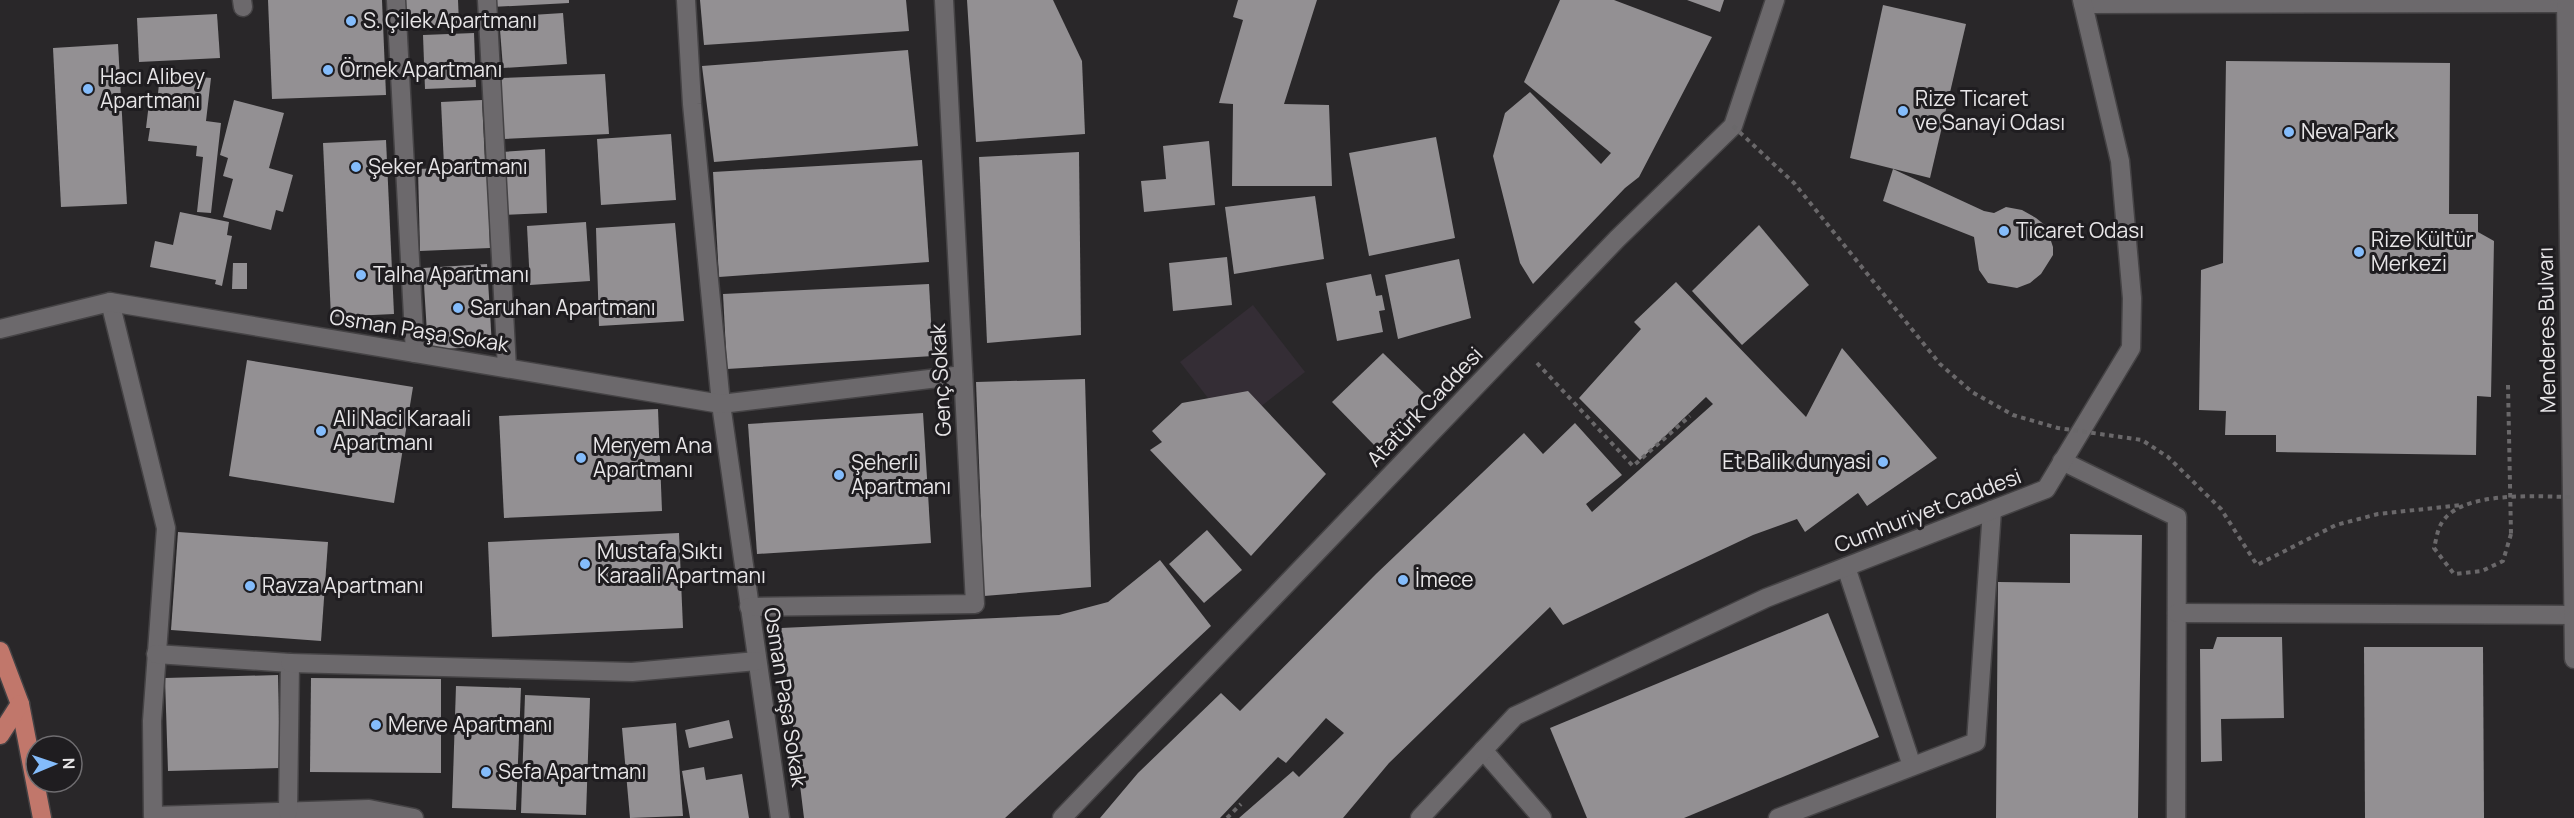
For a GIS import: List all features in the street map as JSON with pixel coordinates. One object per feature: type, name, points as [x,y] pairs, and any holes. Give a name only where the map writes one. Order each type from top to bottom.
[{"type":"main road","points":[[0,651],[20,704],[42,818]]},
{"type":"main road","points":[[0,735],[20,704]]},
{"type":"street","points":[[396,0],[415,353]]},
{"type":"street","points":[[487,0],[507,368]]},
{"type":"street","points":[[686,0],[692,104],[721,404]]},
{"type":"street","name":"Genç Sokak","points":[[749,607],[975,604],[944,0]]},
{"type":"street","name":"Atatürk Caddesi","points":[[1062,818],[1617,239],[1733,126],[1775,0]]},
{"type":"street","points":[[2083,2],[2566,1]]},
{"type":"street","name":"Menderes Bulvarı","points":[[2566,1],[2574,659]]},
{"type":"street","name":"Cumhuriyet Caddesi","points":[[1420,818],[1515,716],[1766,598],[2046,489],[2131,348],[2132,298],[2120,161],[2083,2]]},
{"type":"street","points":[[0,328],[110,302],[166,528],[152,721],[153,816],[369,809],[414,818]]},
{"type":"street","name":"Osman Paşa Sokak","points":[[110,302],[721,404],[963,375]]},
{"type":"street","name":"Osman Paşa Sokak","points":[[721,404],[780,818]]},
{"type":"street","points":[[2062,461],[2177,517],[2176,818]]},
{"type":"street","points":[[1778,818],[1976,742],[1992,510]]},
{"type":"street","points":[[1846,567],[1912,766]]},
{"type":"street","points":[[2177,613],[2573,615]]},
{"type":"street","points":[[156,654],[290,663],[632,672],[757,661]]},
{"type":"street","points":[[288,812],[290,663]]},
{"type":"street","points":[[1483,750],[1542,818]]},
{"type":"path","points":[[1733,126],[1794,183],[1940,364],[1972,392],[2013,415],[2058,428],[2142,440],[2168,457],[2221,509],[2257,565],[2336,525],[2378,514],[2462,505],[2500,498],[2574,497]]},
{"type":"path","points":[[1518,343],[1634,466],[1690,416]]},
{"type":"path","points":[[2462,505],[2440,524],[2434,548],[2454,574],[2482,571],[2503,561],[2511,534],[2508,385]]},
{"type":"path","points":[[1227,818],[1241,804]]},
{"type":"shaded area","points":[[1253,305],[1305,372],[1232,429],[1180,362]]},
{"type":"building","points":[[268,0],[382,0],[386,95],[272,99]]},
{"type":"building","points":[[405,0],[458,0],[459,24],[406,27]]},
{"type":"building","points":[[491,0],[569,0],[569,3],[491,7]]},
{"type":"building","points":[[700,0],[906,0],[909,31],[704,45]]},
{"type":"building","points":[[967,0],[1053,0],[1082,61],[1085,134],[976,142]]},
{"type":"building","points":[[1238,0],[1317,0],[1284,104],[1329,105],[1332,186],[1232,186],[1233,104],[1219,103],[1243,20],[1233,17]]},
{"type":"building","points":[[1560,0],[1614,0],[1712,37],[1639,177],[1625,188],[1533,284],[1520,263],[1493,156],[1505,113],[1530,92],[1601,164],[1611,153],[1524,82]]},
{"type":"building","points":[[1687,0],[1724,0],[1720,12]]},
{"type":"building","name":"Rize Ticaret ve Sanayi Odası","points":[[1883,5],[1966,24],[1930,178],[1850,158]]},
{"type":"building","points":[[563,13],[567,64],[503,68],[499,17]]},
{"type":"building","points":[[217,14],[220,58],[139,62],[137,18]]},
{"type":"building","points":[[474,33],[476,87],[425,89],[423,35]]},
{"type":"building","name":"Hacı Alibey Apartmanı","points":[[118,44],[127,204],[61,207],[53,48]]},
{"type":"building","points":[[908,50],[918,146],[714,162],[702,66]]},
{"type":"building","name":"Rize Kültür Merkezi","points":[[2226,61],[2450,63],[2449,214],[2478,214],[2478,232],[2494,241],[2491,397],[2477,396],[2476,455],[2276,452],[2276,435],[2225,435],[2226,411],[2199,410],[2201,270],[2223,263]]},
{"type":"building","points":[[160,73],[211,78],[206,121],[221,123],[211,213],[197,212],[203,157],[196,156],[197,146],[148,141],[150,128],[146,128],[149,103],[157,104]]},
{"type":"building","points":[[605,74],[609,134],[503,139],[501,78]]},
{"type":"building","points":[[234,100],[284,113],[269,168],[293,175],[283,212],[276,210],[271,230],[223,217],[233,179],[223,176],[228,158],[220,155]]},
{"type":"building","points":[[482,100],[485,163],[444,166],[441,102]]},
{"type":"building","points":[[671,134],[676,200],[601,205],[597,139]]},
{"type":"building","points":[[1436,137],[1455,238],[1369,256],[1349,153]]},
{"type":"building","points":[[386,140],[394,314],[331,317],[323,143]]},
{"type":"building","points":[[1209,141],[1215,205],[1144,212],[1141,181],[1166,179],[1163,146]]},
{"type":"building","points":[[545,149],[547,213],[504,215],[501,152]]},
{"type":"building","points":[[1079,152],[1081,335],[987,343],[979,157]]},
{"type":"building","points":[[922,160],[929,262],[719,277],[713,172]]},
{"type":"building","points":[[487,166],[490,248],[420,251],[418,169]]},
{"type":"building","name":"Ticaret Odası","points":[[1893,169],[1984,211],[1994,213],[2006,207],[2022,210],[2046,226],[2053,247],[2053,255],[2041,274],[2030,283],[2017,288],[1988,283],[1979,270],[1974,237],[1883,201]]},
{"type":"building","points":[[1315,196],[1324,259],[1234,274],[1225,207]]},
{"type":"building","points":[[180,212],[229,222],[227,235],[232,236],[222,286],[215,284],[216,280],[150,267],[155,241],[173,245]]},
{"type":"building","points":[[586,222],[590,281],[530,285],[527,226]]},
{"type":"building","points":[[675,223],[684,321],[599,326],[596,228]]},
{"type":"building","points":[[1759,225],[1809,285],[1742,345],[1692,291]]},
{"type":"building","points":[[1227,257],[1232,305],[1173,311],[1169,263]]},
{"type":"building","points":[[1459,259],[1471,318],[1398,339],[1385,275]]},
{"type":"building","points":[[233,263],[247,263],[247,289],[232,289]]},
{"type":"building","name":"Saruhan Apartmanı","points":[[487,264],[492,346],[428,350],[423,268]]},
{"type":"building","points":[[1371,274],[1376,296],[1382,295],[1385,310],[1379,311],[1383,332],[1337,341],[1326,283]]},
{"type":"building","points":[[1676,282],[1806,417],[1842,348],[1937,458],[1867,506],[1858,493],[1805,532],[1797,519],[1753,535],[1563,625],[1550,607],[1389,763],[1343,818],[1239,818],[1293,771],[1299,777],[1344,733],[1326,718],[1286,763],[1278,757],[1220,818],[1100,818],[1138,773],[1221,693],[1240,711],[1376,574],[1524,433],[1543,454],[1575,423],[1622,475],[1586,504],[1592,512],[1713,404],[1706,397],[1640,460],[1579,398],[1641,329],[1634,322]]},
{"type":"building","points":[[929,284],[933,356],[727,369],[723,294]]},
{"type":"building","points":[[1383,353],[1427,396],[1377,448],[1332,402]]},
{"type":"building","name":"Ali Naci Karaali Apartmanı","points":[[247,360],[413,387],[394,503],[229,476]]},
{"type":"building","points":[[1085,379],[1091,587],[984,596],[976,382]]},
{"type":"building","points":[[1248,391],[1326,474],[1251,556],[1150,450],[1162,442],[1152,431],[1182,403]]},
{"type":"building","name":"Meryem Ana Apartmanı","points":[[658,409],[662,511],[504,518],[499,416]]},
{"type":"building","name":"Şeherli Apartmanı","points":[[923,413],[931,543],[757,554],[748,424]]},
{"type":"building","points":[[1207,530],[1242,570],[1204,603],[1169,564]]},
{"type":"building","name":"Ravza Apartmanı","points":[[178,532],[328,542],[321,641],[171,630]]},
{"type":"building","name":"Mustafa Sıktı Karaali Apartmanı","points":[[679,533],[683,628],[492,637],[488,542]]},
{"type":"building","points":[[2070,534],[2142,535],[2138,818],[1996,818],[1998,582],[2070,583]]},
{"type":"building","points":[[1160,560],[1211,626],[1005,818],[804,818],[781,628],[1059,615],[1108,602]]},
{"type":"building","points":[[1828,613],[1879,737],[1684,818],[1587,818],[1550,728]]},
{"type":"building","points":[[2217,637],[2282,637],[2284,718],[2221,719],[2222,761],[2201,762],[2200,649],[2213,649]]},
{"type":"building","points":[[2364,647],[2483,647],[2484,818],[2365,818]]},
{"type":"building","points":[[278,675],[280,768],[168,771],[165,678]]},
{"type":"building","name":"Merve Apartmanı","points":[[311,678],[441,679],[441,773],[310,772]]},
{"type":"building","name":"Sefa Apartmanı","points":[[456,686],[521,688],[516,810],[452,808]]},
{"type":"building","points":[[525,695],[590,698],[586,815],[521,813]]},
{"type":"building","points":[[729,720],[733,738],[689,748],[685,730]]},
{"type":"building","points":[[676,723],[683,816],[630,818],[622,728]]},
{"type":"building","points":[[704,767],[706,780],[742,774],[749,818],[690,818],[682,771]]},
{"type":"place","name":"S. Çilek Apartmanı","points":[[351,21]]},
{"type":"place","name":"Örnek Apartmanı","points":[[328,70]]},
{"type":"place","name":"Hacı Alibey Apartmanı","points":[[88,89]]},
{"type":"place","name":"Rize Ticaret ve Sanayi Odası","points":[[1903,111]]},
{"type":"place","name":"Neva Park","points":[[2289,132]]},
{"type":"place","name":"Şeker Apartmanı","points":[[356,167]]},
{"type":"place","name":"Ticaret Odası","points":[[2004,231]]},
{"type":"place","name":"Rize Kültür Merkezi","points":[[2359,252]]},
{"type":"place","name":"Talha Apartmanı","points":[[361,275]]},
{"type":"place","name":"Saruhan Apartmanı","points":[[458,308]]},
{"type":"place","name":"Ali Naci Karaali Apartmanı","points":[[321,431]]},
{"type":"place","name":"Meryem Ana Apartmanı","points":[[581,458]]},
{"type":"place","name":"Et Balik dunyasi","points":[[1883,462]]},
{"type":"place","name":"Şeherli Apartmanı","points":[[839,475]]},
{"type":"place","name":"Mustafa Sıktı Karaali Apartmanı","points":[[585,564]]},
{"type":"place","name":"İmece","points":[[1403,580]]},
{"type":"place","name":"Ravza Apartmanı","points":[[250,586]]},
{"type":"place","name":"Merve Apartmanı","points":[[376,725]]},
{"type":"place","name":"Sefa Apartmanı","points":[[486,772]]}]
